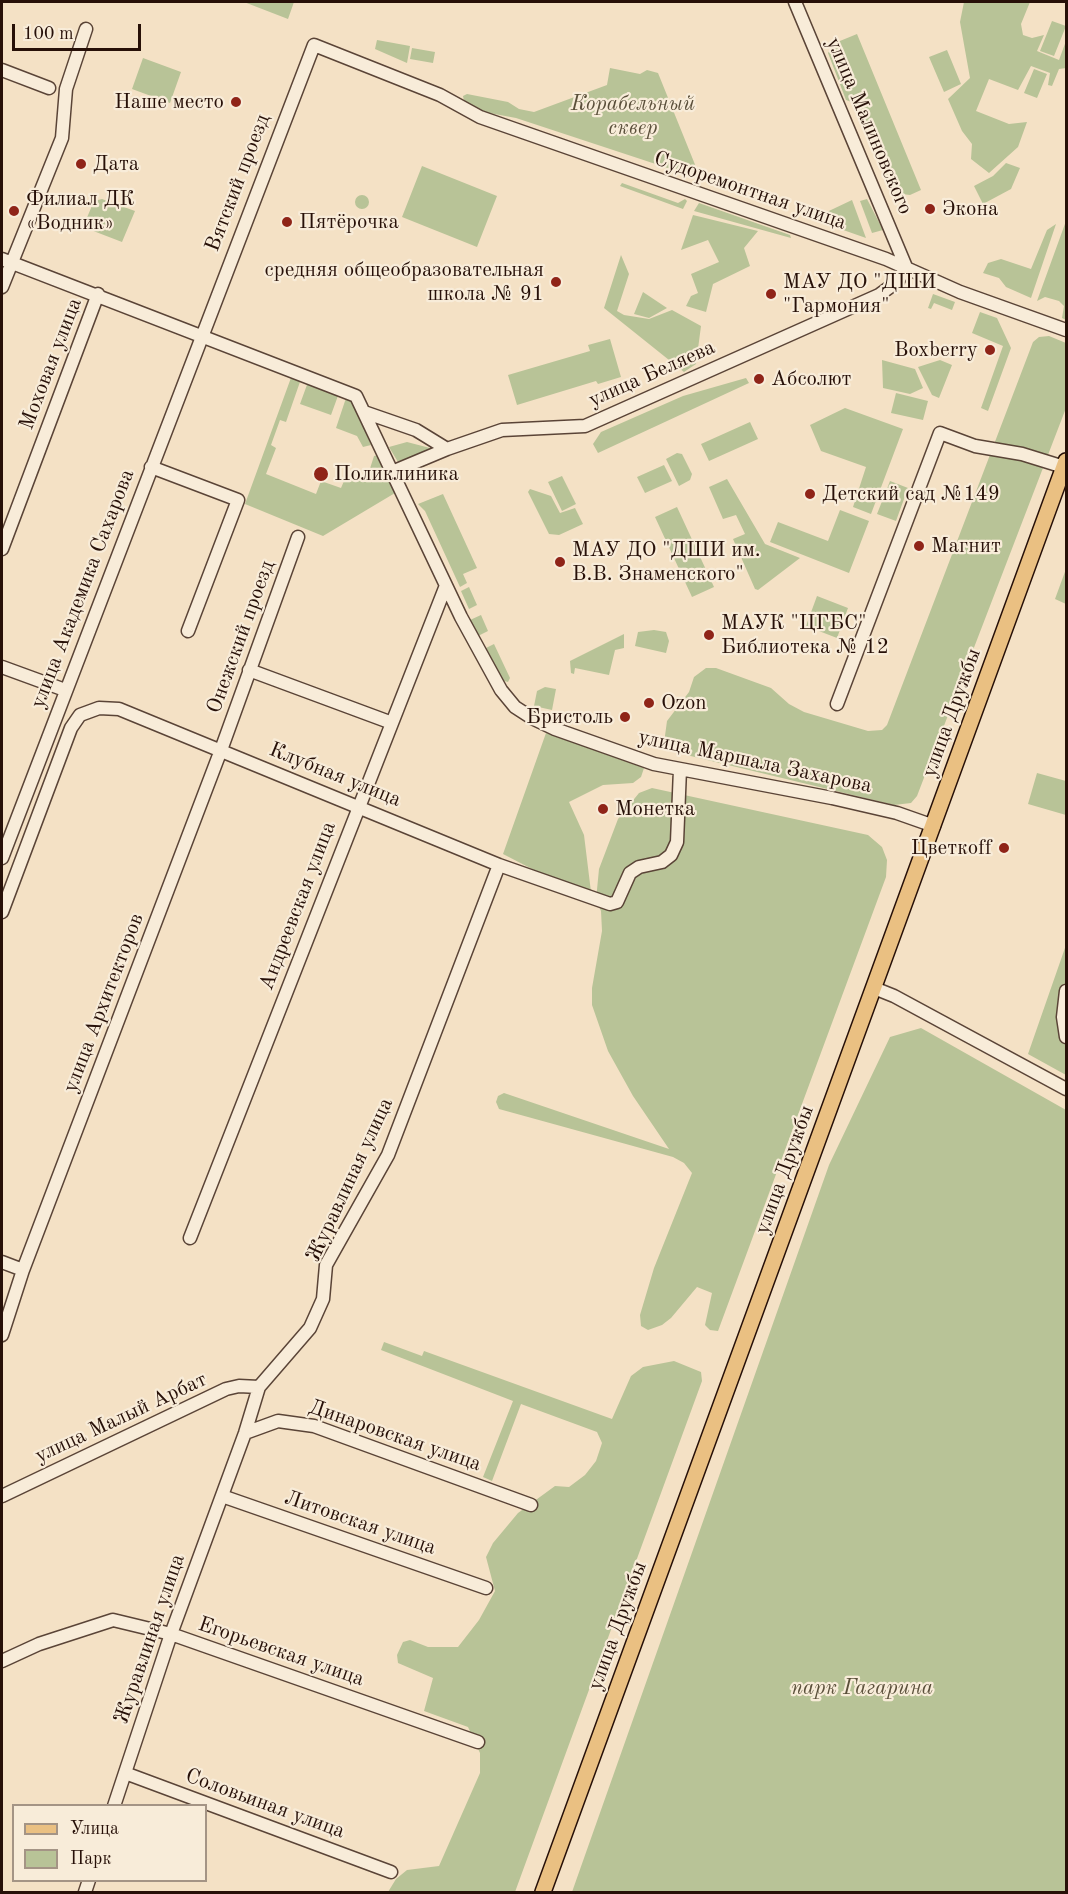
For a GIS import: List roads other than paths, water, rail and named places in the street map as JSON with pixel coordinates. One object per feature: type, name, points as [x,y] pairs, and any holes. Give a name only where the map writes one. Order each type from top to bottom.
[{"type":"main road","name":"улица Дружбы","points":[[543,1893],[1065,464]]},
{"type":"street","name":"улица Малиновского","points":[[795,2],[906,267]]},
{"type":"street","points":[[2,287],[6,261],[62,138],[66,89],[86,29]]},
{"type":"street","name":"Судоремонтная улица","points":[[314,45],[440,95],[480,117],[906,267],[960,292],[1066,330]]},
{"type":"street","name":"Вятский проезд","points":[[202,335],[314,45]]},
{"type":"street","points":[[2,70],[48,88]]},
{"type":"street","name":"улица Маршала Захарова","points":[[6,261],[98,294],[356,396],[445,588],[501,690],[515,707],[555,729],[654,764],[832,798],[897,813],[934,826]]},
{"type":"street","name":"улица Беляева","points":[[392,472],[447,449],[502,430],[585,426],[879,295],[898,281],[906,267]]},
{"type":"street","name":"Моховая улица","points":[[2,549],[98,294]]},
{"type":"street","name":"улица Академика Сахарова","points":[[2,858],[202,335]]},
{"type":"street","points":[[364,412],[416,430],[447,449]]},
{"type":"street","points":[[837,705],[940,433],[975,446],[1065,464]]},
{"type":"street","points":[[151,467],[238,500],[188,631]]},
{"type":"street","name":"Онежский проезд","points":[[221,750],[298,537]]},
{"type":"street","name":"Андреевская улица","points":[[190,1238],[445,588]]},
{"type":"street","points":[[2,667],[65,690]]},
{"type":"street","points":[[249,670],[392,723]]},
{"type":"street","name":"Клубная улица","points":[[2,912],[71,728],[80,715],[99,708],[119,709],[358,805],[499,866],[514,869],[601,902],[617,902],[623,883],[630,873],[639,867],[662,862],[671,855],[677,842],[680,769]]},
{"type":"street","name":"улица Архитекторов","points":[[2,1335],[23,1270],[221,750]]},
{"type":"street","name":"Журавлиная улица","points":[[115,1804],[171,1635],[245,1433],[259,1387],[310,1328],[323,1299],[326,1265],[388,1155],[499,866]]},
{"type":"street","points":[[874,988],[894,996],[1066,1089]]},
{"type":"street","points":[[1066,991],[1063,1017],[1066,1037]]},
{"type":"street","points":[[2,1262],[23,1270]]},
{"type":"street","name":"улица Малый Арбат","points":[[2,1496],[226,1389],[239,1386],[259,1387]]},
{"type":"street","name":"Динаровская улица","points":[[245,1433],[278,1421],[314,1426],[531,1504]]},
{"type":"street","name":"Литовская улица","points":[[222,1496],[486,1588]]},
{"type":"street","name":"Егорьевская улица","points":[[2,1661],[39,1644],[113,1620],[171,1635],[478,1742]]},
{"type":"street","name":"Соловьиная улица","points":[[125,1773],[391,1872]]},
{"type":"place","name":"Наше место","points":[[236,102]]},
{"type":"place","name":"Дата","points":[[81,164]]},
{"type":"place","name":"Экона","points":[[930,209]]},
{"type":"place","name":"Филиал ДК «Водник»","points":[[14,211]]},
{"type":"place","name":"Пятёрочка","points":[[287,222]]},
{"type":"place","name":"средняя общеобразовательная школа № 91","points":[[556,282]]},
{"type":"place","name":"МАУ ДО \"ДШИ \"Гармония\"","points":[[771,294]]},
{"type":"place","name":"Boxberry","points":[[990,350]]},
{"type":"place","name":"Абсолют","points":[[759,379]]},
{"type":"place","name":"Поликлиника","points":[[321,474]]},
{"type":"place","name":"Детский сад №149","points":[[810,494]]},
{"type":"place","name":"Магнит","points":[[919,546]]},
{"type":"place","name":"МАУ ДО \"ДШИ им. В.В. Знаменского\"","points":[[560,562]]},
{"type":"place","name":"МАУК \"ЦГБС\" Библиотека № 12","points":[[709,635]]},
{"type":"place","name":"Ozon","points":[[649,703]]},
{"type":"place","name":"Бристоль","points":[[625,717]]},
{"type":"place","name":"Монетка","points":[[603,809]]},
{"type":"place","name":"Цветкоff","points":[[1004,848]]},
{"type":"park label","name":"Корабельный сквер","points":[[633,116]]},
{"type":"park label","name":"парк Гагарина","points":[[862,1688]]}]
